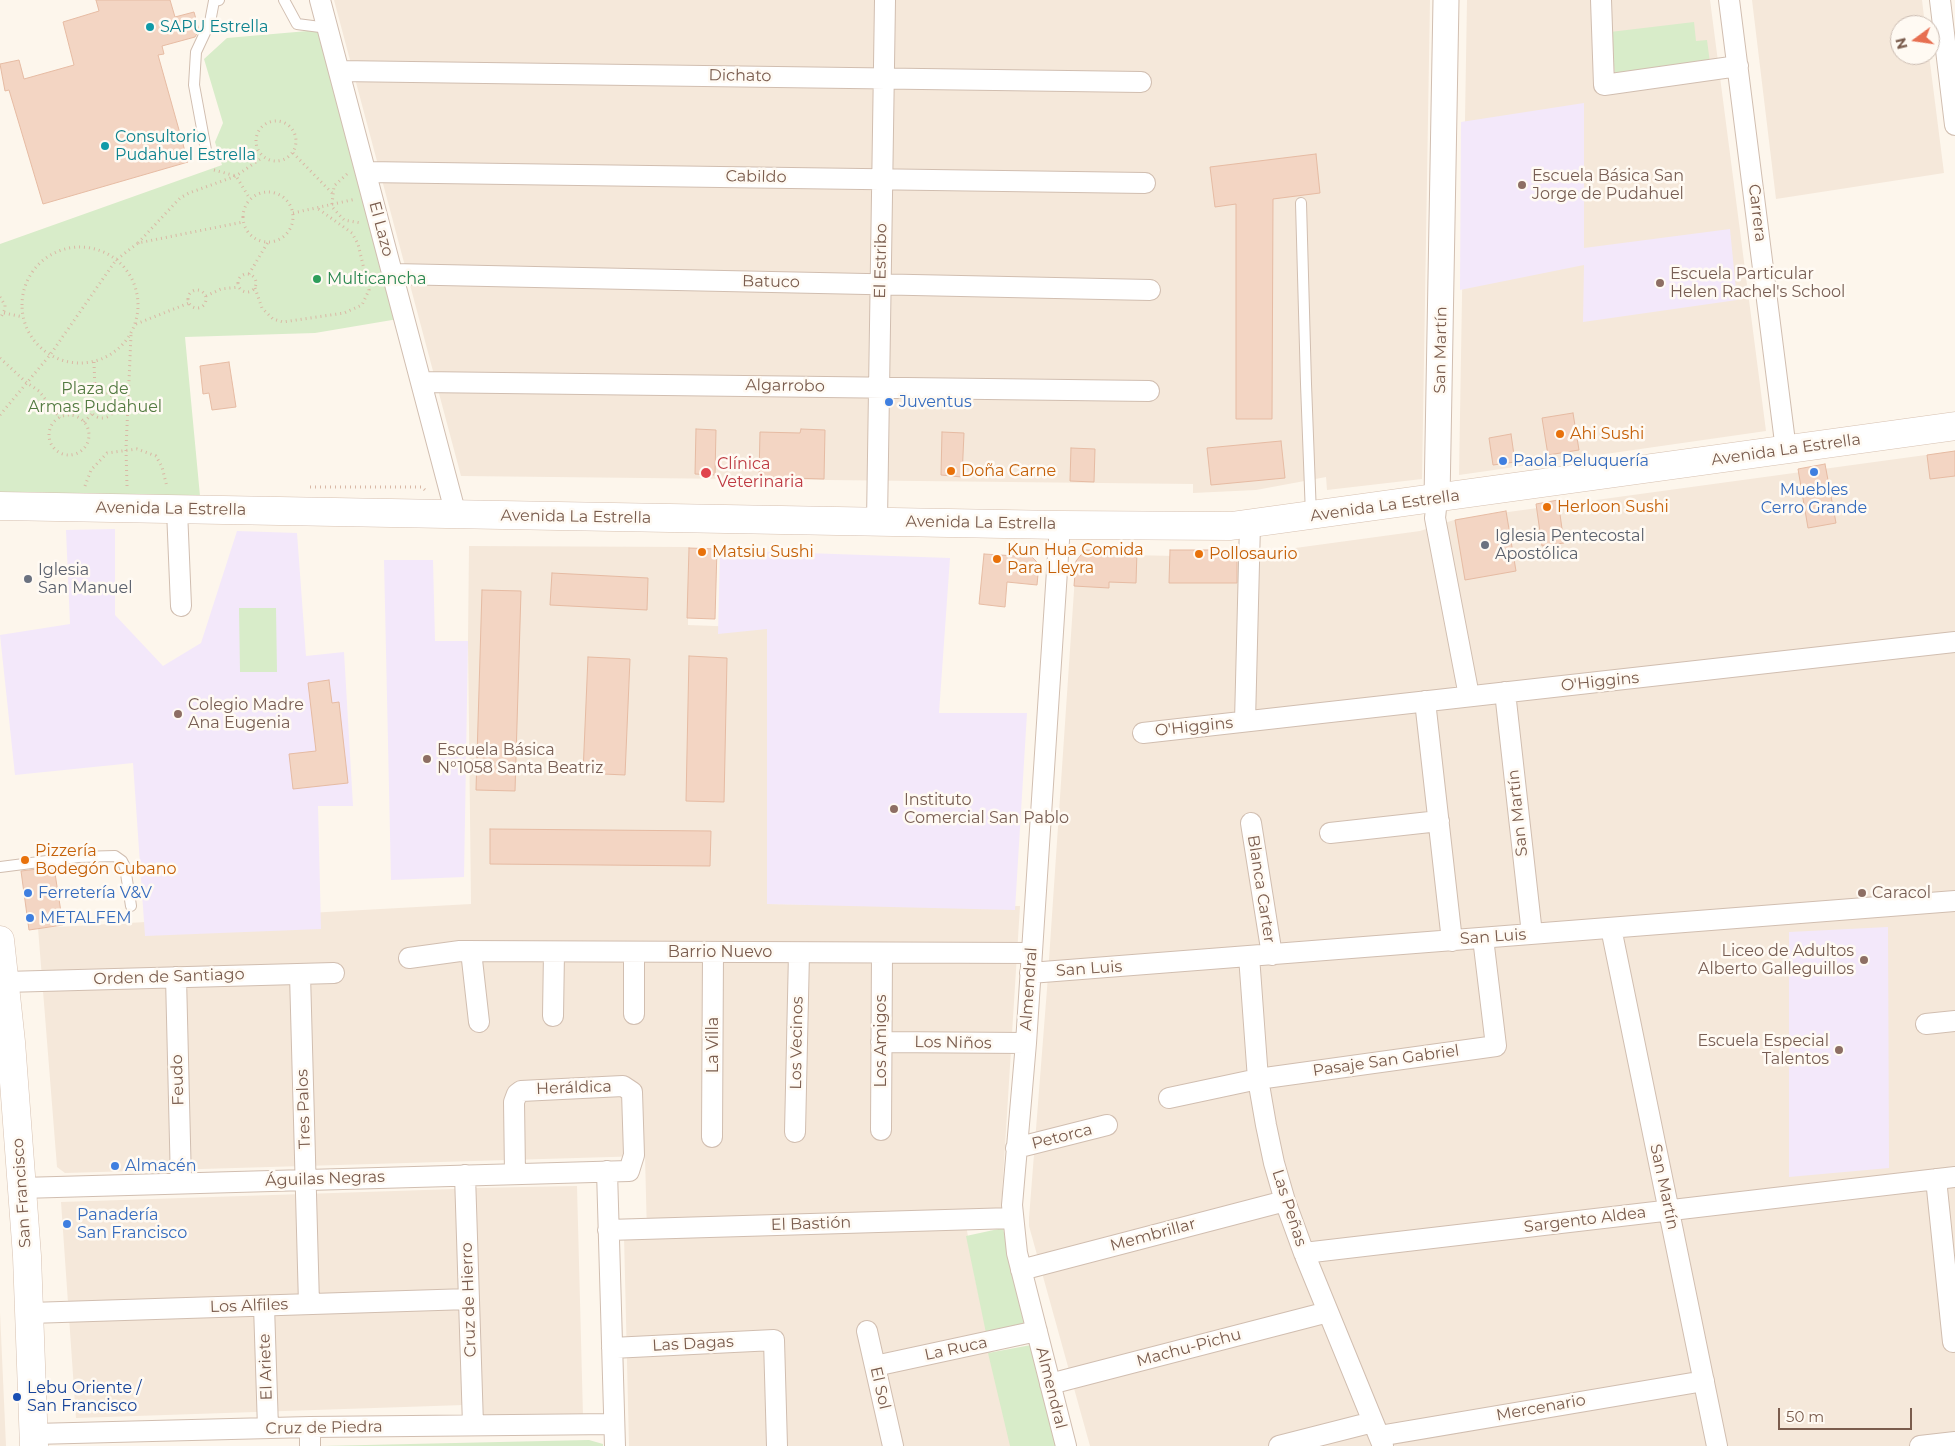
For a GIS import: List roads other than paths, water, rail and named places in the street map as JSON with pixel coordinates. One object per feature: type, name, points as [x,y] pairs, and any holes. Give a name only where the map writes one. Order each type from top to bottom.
[{"type":"main road","name":"Avenida La Estrella","points":[[0,506],[172,498],[456,515],[1224,526],[1311,516],[1955,426]]},
{"type":"main road","name":"San Francisco","points":[[0,940],[5,982],[6,1042],[21,1188],[30,1314],[34,1440]]},
{"type":"street","name":"El Lazo","points":[[320,0],[456,515]]},
{"type":"street","name":"El Estribo","points":[[877,522],[885,0]]},
{"type":"street","name":"San Martín","points":[[1446,0],[1439,467],[1435,518],[1469,696]]},
{"type":"street","points":[[1601,0],[1604,85],[1738,66]]},
{"type":"street","name":"Carrera","points":[[1730,0],[1786,450]]},
{"type":"street","points":[[1940,0],[1955,125]]},
{"type":"street","name":"Dichato","points":[[339,71],[1141,82]]},
{"type":"street","name":"Cabildo","points":[[364,167],[1146,183]]},
{"type":"street","name":"Batuco","points":[[393,274],[1150,290]]},
{"type":"street","name":"Algarrobo","points":[[421,382],[1149,391]]},
{"type":"street","points":[[172,498],[181,606]]},
{"type":"street","name":"O'Higgins","points":[[1244,722],[1250,524]]},
{"type":"street","name":"Almendral","points":[[1060,525],[1026,1043],[1016,1148],[1013,1218],[1017,1253],[1066,1446]]},
{"type":"street","name":"O'Higgins","points":[[1143,733],[1955,642]]},
{"type":"street","name":"San Martín","points":[[1505,692],[1532,934]]},
{"type":"street","points":[[1425,701],[1452,941]]},
{"type":"street","points":[[1330,833],[1439,821]]},
{"type":"street","name":"Blanca Carter","points":[[1251,823],[1272,954]]},
{"type":"street","name":"San Luis","points":[[1030,973],[1955,901]]},
{"type":"street","name":"San Martín","points":[[1611,928],[1717,1446]]},
{"type":"street","name":"Pasaje San Gabriel","points":[[1169,1098],[1258,1079],[1496,1046],[1483,938]]},
{"type":"street","name":"Barrio Nuevo","points":[[409,958],[448,951],[1032,954]]},
{"type":"street","points":[[471,951],[479,1022]]},
{"type":"street","points":[[553,1016],[554,952]]},
{"type":"street","points":[[634,952],[634,1014]]},
{"type":"street","name":"La Villa","points":[[712,1137],[713,952]]},
{"type":"street","name":"Los Vecinos","points":[[795,1132],[799,953]]},
{"type":"street","name":"Los Amigos","points":[[881,1130],[882,953]]},
{"type":"street","name":"Las Peñas","points":[[1249,956],[1258,1079],[1266,1125],[1285,1201],[1304,1253],[1379,1435]]},
{"type":"street","name":"Orden de Santiago","points":[[5,982],[334,973]]},
{"type":"street","name":"Tres Palos","points":[[300,974],[309,1304]]},
{"type":"street","name":"Feudo","points":[[176,977],[181,1183]]},
{"type":"street","points":[[1926,1024],[1955,1021]]},
{"type":"street","name":"Los Niños","points":[[881,1042],[1026,1043]]},
{"type":"street","name":"Heráldica","points":[[515,1173],[514,1102],[517,1094],[526,1090],[622,1086],[629,1088],[633,1096],[634,1155],[629,1170]]},
{"type":"street","name":"Petorca","points":[[1016,1148],[1107,1125]]},
{"type":"street","name":"Águilas Negras","points":[[21,1188],[629,1170]]},
{"type":"street","points":[[607,1171],[615,1446]]},
{"type":"street","name":"Cruz de Hierro","points":[[464,1175],[473,1425]]},
{"type":"street","points":[[1946,1178],[1953,1342]]},
{"type":"street","name":"Sargento Aldea","points":[[1304,1253],[1946,1178]]},
{"type":"street","name":"Membrillar","points":[[1021,1270],[1285,1201]]},
{"type":"street","name":"El Bastión","points":[[608,1230],[1013,1218]]},
{"type":"street","name":"Los Alfiles","points":[[30,1314],[469,1299]]},
{"type":"street","name":"El Ariete","points":[[264,1306],[268,1428]]},
{"type":"street","name":"Machu-Pichu","points":[[1050,1384],[1328,1312]]},
{"type":"street","name":"El Sol","points":[[867,1331],[894,1446]]},
{"type":"street","name":"La Ruca","points":[[875,1366],[1037,1331]]},
{"type":"street","name":"Las Dagas","points":[[612,1348],[774,1340],[776,1446]]},
{"type":"street","name":"Mercenario","points":[[1279,1446],[1379,1435],[1704,1381]]},
{"type":"street","name":"Cruz de Piedra","points":[[34,1440],[188,1438],[268,1428],[310,1437],[473,1425],[614,1424]]},
{"type":"street","points":[[1920,1446],[1955,1442]]},
{"type":"lane","points":[[206,150],[194,85],[196,52],[210,22],[214,1],[219,0]]},
{"type":"lane","points":[[284,0],[297,24],[328,28]]},
{"type":"lane","points":[[1301,203],[1311,516]]},
{"type":"lane","points":[[0,868],[78,857],[115,856],[122,860],[125,868],[131,906]]},
{"type":"place","name":"SAPU Estrella","points":[[150,27]]},
{"type":"place","name":"Consultorio Pudahuel Estrella","points":[[105,146]]},
{"type":"place","name":"Escuela Básica San Jorge de Pudahuel","points":[[1522,185]]},
{"type":"place","name":"Multicancha","points":[[317,279]]},
{"type":"place","name":"Escuela Particular Helen Rachel's School","points":[[1660,283]]},
{"type":"place","name":"Juventus","points":[[889,402]]},
{"type":"place","name":"Ahi Sushi","points":[[1560,434]]},
{"type":"place","name":"Paola Peluquería","points":[[1503,461]]},
{"type":"place","name":"Doña Carne","points":[[951,471]]},
{"type":"place","name":"Muebles Cerro Grande","points":[[1814,472]]},
{"type":"place","name":"Clínica Veterinaria","points":[[706,473]]},
{"type":"place","name":"Herloon Sushi","points":[[1547,507]]},
{"type":"place","name":"Iglesia Pentecostal Apostólica","points":[[1485,545]]},
{"type":"place","name":"Matsiu Sushi","points":[[702,552]]},
{"type":"place","name":"Pollosaurio","points":[[1199,554]]},
{"type":"place","name":"Kun Hua Comida Para Lleyra","points":[[997,559]]},
{"type":"place","name":"Iglesia San Manuel","points":[[28,579]]},
{"type":"place","name":"Colegio Madre Ana Eugenia","points":[[178,714]]},
{"type":"place","name":"Escuela Básica N°1058 Santa Beatriz","points":[[427,759]]},
{"type":"place","name":"Instituto Comercial San Pablo","points":[[894,809]]},
{"type":"place","name":"Pizzería Bodegón Cubano","points":[[25,860]]},
{"type":"place","name":"Ferretería V&V","points":[[28,893]]},
{"type":"place","name":"Caracol","points":[[1862,893]]},
{"type":"place","name":"METALFEM","points":[[30,918]]},
{"type":"place","name":"Liceo de Adultos Alberto Galleguillos","points":[[1864,960]]},
{"type":"place","name":"Escuela Especial Talentos","points":[[1839,1050]]},
{"type":"place","name":"Almacén","points":[[115,1166]]},
{"type":"place","name":"Panadería San Francisco","points":[[67,1224]]},
{"type":"place","name":"Lebu Oriente / San Francisco","points":[[17,1397]]},
{"type":"park label","name":"Plaza de Armas Pudahuel","points":[[95,398]]}]
